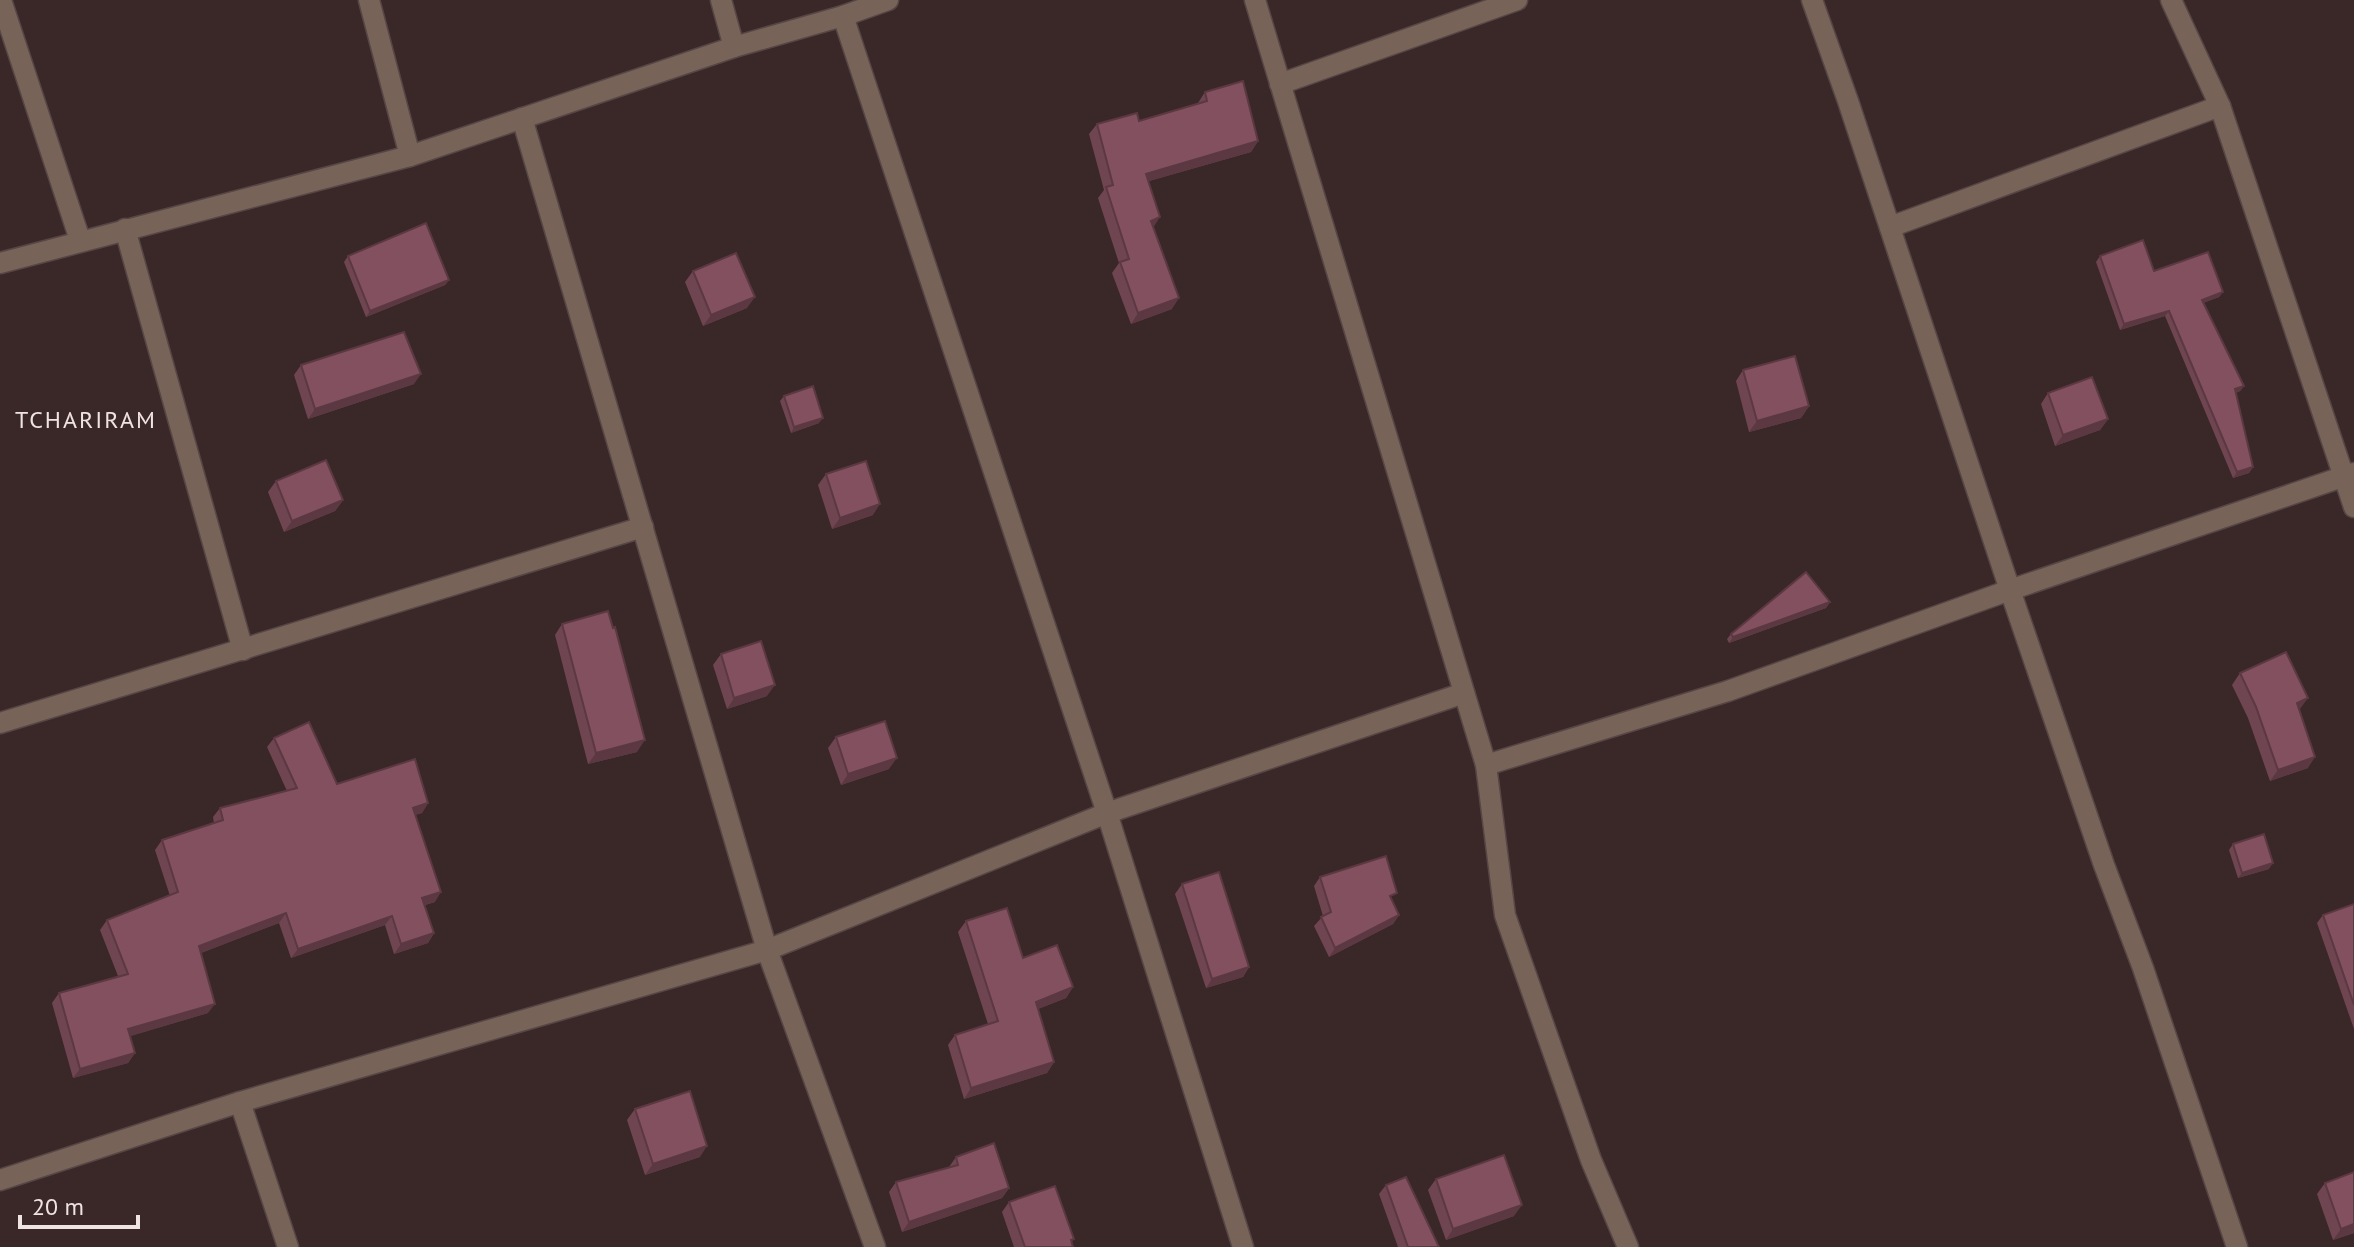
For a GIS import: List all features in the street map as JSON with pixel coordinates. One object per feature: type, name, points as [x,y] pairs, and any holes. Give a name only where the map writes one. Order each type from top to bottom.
[{"type":"street","points":[[1,0],[80,240]]},
{"type":"street","points":[[369,0],[410,156]]},
{"type":"street","points":[[721,0],[734,47]]},
{"type":"street","points":[[0,263],[410,156],[734,47],[888,0]]},
{"type":"street","points":[[1255,0],[1486,765],[1505,915],[1591,1160],[1628,1247]]},
{"type":"street","points":[[1280,84],[1517,0]]},
{"type":"street","points":[[1812,0],[2010,590],[2237,1247]]},
{"type":"street","points":[[2171,0],[2220,106],[2349,475],[2354,507]]},
{"type":"street","points":[[843,16],[1107,813],[1243,1247]]},
{"type":"street","points":[[1890,227],[2220,106]]},
{"type":"street","points":[[522,118],[767,950],[875,1247]]},
{"type":"street","points":[[125,229],[243,650]]},
{"type":"street","points":[[1486,765],[1728,691],[2010,590],[2349,475]]},
{"type":"street","points":[[0,723],[643,527]]},
{"type":"street","points":[[0,1180],[240,1102],[767,950],[1107,813],[1464,693]]},
{"type":"street","points":[[240,1102],[288,1247]]},
{"type":"building","points":[[1243,81],[1258,141],[1146,174],[1160,217],[1151,221],[1179,298],[1138,313],[1120,262],[1129,259],[1106,187],[1113,185],[1097,124],[1137,113],[1139,121],[1207,101],[1205,92]]},
{"type":"building","points":[[426,223],[449,280],[370,311],[348,256]]},
{"type":"building","points":[[2143,240],[2154,271],[2208,252],[2223,292],[2202,300],[2244,386],[2235,389],[2253,467],[2237,472],[2169,311],[2124,324],[2100,256]]},
{"type":"building","points":[[736,253],[755,297],[711,315],[693,271]]},
{"type":"building","points":[[404,332],[421,374],[315,409],[301,365]]},
{"type":"building","points":[[1795,356],[1809,406],[1757,421],[1743,370]]},
{"type":"building","points":[[2092,377],[2108,419],[2063,435],[2048,393]]},
{"type":"building","points":[[813,386],[823,418],[794,427],[784,396]]},
{"type":"building","points":[[326,460],[343,500],[292,521],[276,481]]},
{"type":"building","points":[[866,461],[880,504],[840,518],[826,474]]},
{"type":"building","points":[[1806,572],[1830,602],[1733,637],[1731,634]]},
{"type":"building","points":[[608,611],[645,740],[596,753],[562,624]]},
{"type":"building","points":[[761,641],[775,685],[734,698],[721,654]]},
{"type":"building","points":[[2286,652],[2308,698],[2297,703],[2315,757],[2278,770],[2256,707],[2240,673]]},
{"type":"building","points":[[885,721],[897,758],[848,774],[836,737]]},
{"type":"building","points":[[309,722],[337,784],[415,759],[428,803],[413,808],[441,892],[422,898],[434,933],[401,944],[392,916],[298,949],[286,913],[199,946],[215,1004],[128,1029],[135,1053],[80,1069],[59,993],[128,974],[107,920],[178,892],[162,840],[223,820],[220,808],[297,788],[274,738]]},
{"type":"building","points":[[2264,834],[2273,863],[2242,873],[2233,844]]},
{"type":"building","points":[[1386,856],[1397,893],[1390,896],[1399,915],[1335,948],[1321,917],[1331,912],[1320,877]]},
{"type":"building","points":[[1219,872],[1249,967],[1212,979],[1182,884]]},
{"type":"building","points":[[2354,904],[2354,1005],[2323,915]]},
{"type":"building","points":[[1007,908],[1023,958],[1057,945],[1073,987],[1036,1002],[1054,1062],[971,1088],[955,1035],[998,1021],[966,921]]},
{"type":"building","points":[[690,1091],[707,1146],[653,1164],[635,1109]]},
{"type":"building","points":[[994,1143],[1009,1188],[909,1222],[896,1182],[958,1165],[956,1157]]},
{"type":"building","points":[[1504,1155],[1522,1205],[1453,1229],[1436,1179]]},
{"type":"building","points":[[2354,1172],[2354,1224],[2341,1229],[2325,1183]]},
{"type":"building","points":[[1406,1177],[1439,1247],[1408,1247],[1386,1185]]},
{"type":"building","points":[[1055,1186],[1074,1239],[1071,1240],[1073,1247],[1025,1247],[1009,1202]]},
{"type":"district","name":"TCHARIRAM","points":[[86,420]]}]
